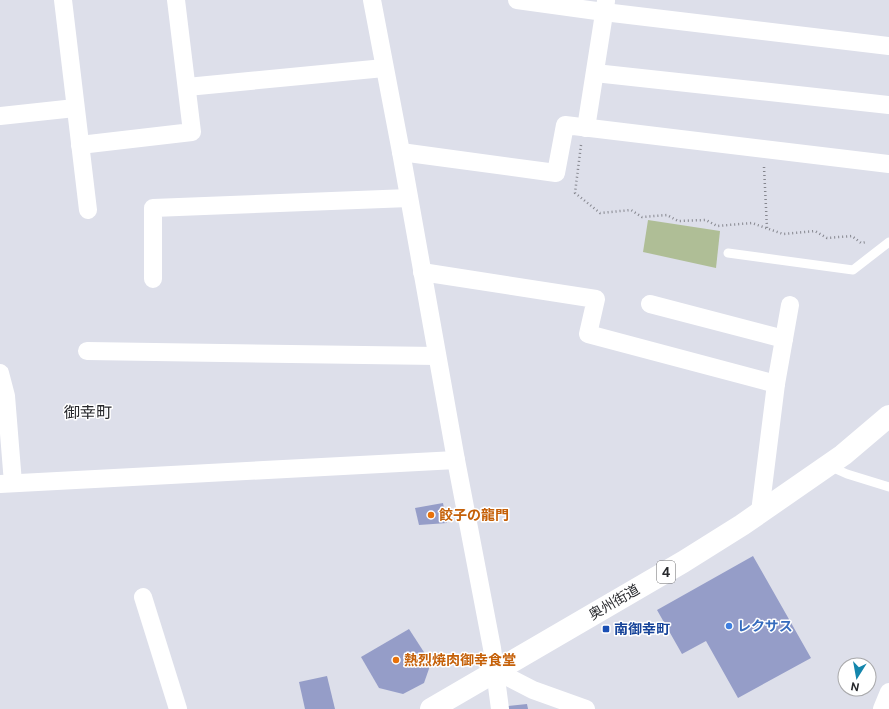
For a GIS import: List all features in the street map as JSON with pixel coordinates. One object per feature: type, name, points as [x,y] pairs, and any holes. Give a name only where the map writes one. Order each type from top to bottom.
[{"type":"highway","name":"奥州街道","points":[[431,709],[684,562],[828,466],[889,416]]},
{"type":"street","points":[[63,0],[88,210]]},
{"type":"street","points":[[80,145],[192,132],[176,0]]},
{"type":"street","points":[[372,0],[496,671],[500,709]]},
{"type":"street","points":[[517,0],[605,6],[889,46]]},
{"type":"street","points":[[584,135],[605,6]]},
{"type":"street","points":[[186,87],[384,68]]},
{"type":"street","points":[[595,73],[889,105]]},
{"type":"street","points":[[0,116],[75,108]]},
{"type":"street","points":[[401,152],[556,173],[565,125],[584,135],[889,164]]},
{"type":"street","points":[[153,279],[153,208],[409,198]]},
{"type":"street","points":[[422,272],[596,300],[588,334],[776,384]]},
{"type":"street","points":[[650,304],[784,339]]},
{"type":"street","points":[[760,512],[776,384],[790,305]]},
{"type":"street","points":[[87,351],[437,356]]},
{"type":"street","points":[[0,373],[6,396],[6,483],[456,460]]},
{"type":"street","points":[[143,597],[178,709]]},
{"type":"street","points":[[496,671],[533,690],[586,709]]},
{"type":"street","points":[[882,709],[889,692]]},
{"type":"lane","points":[[728,253],[853,270],[889,242]]},
{"type":"lane","points":[[828,466],[847,474],[889,487]]},
{"type":"path","points":[[584,135],[575,193],[600,213],[630,210],[642,217],[668,215],[678,221],[706,220],[717,226],[752,223],[783,234],[815,231],[826,238],[852,236],[861,243],[868,242]]},
{"type":"path","points":[[764,163],[767,228]]},
{"type":"green space","points":[[648,220],[720,231],[716,268],[643,252]]},
{"type":"building","name":"餃子の龍門","points":[[443,503],[447,523],[419,525],[415,508]]},
{"type":"building","name":"レクサス","points":[[753,556],[811,658],[738,698],[706,641],[682,654],[657,610]]},
{"type":"building","name":"熱烈焼肉御幸食堂","points":[[409,629],[431,663],[424,683],[403,694],[379,688],[361,657]]},
{"type":"building","points":[[327,676],[335,709],[305,709],[299,682]]},
{"type":"building","points":[[527,704],[528,709],[508,709],[508,706]]},
{"type":"place","name":"餃子の龍門","points":[[431,515]]},
{"type":"place","name":"レクサス","points":[[729,626]]},
{"type":"place","name":"南御幸町","points":[[606,629]]},
{"type":"place","name":"熱烈焼肉御幸食堂","points":[[396,660]]},
{"type":"district","name":"御幸町","points":[[88,412]]}]
